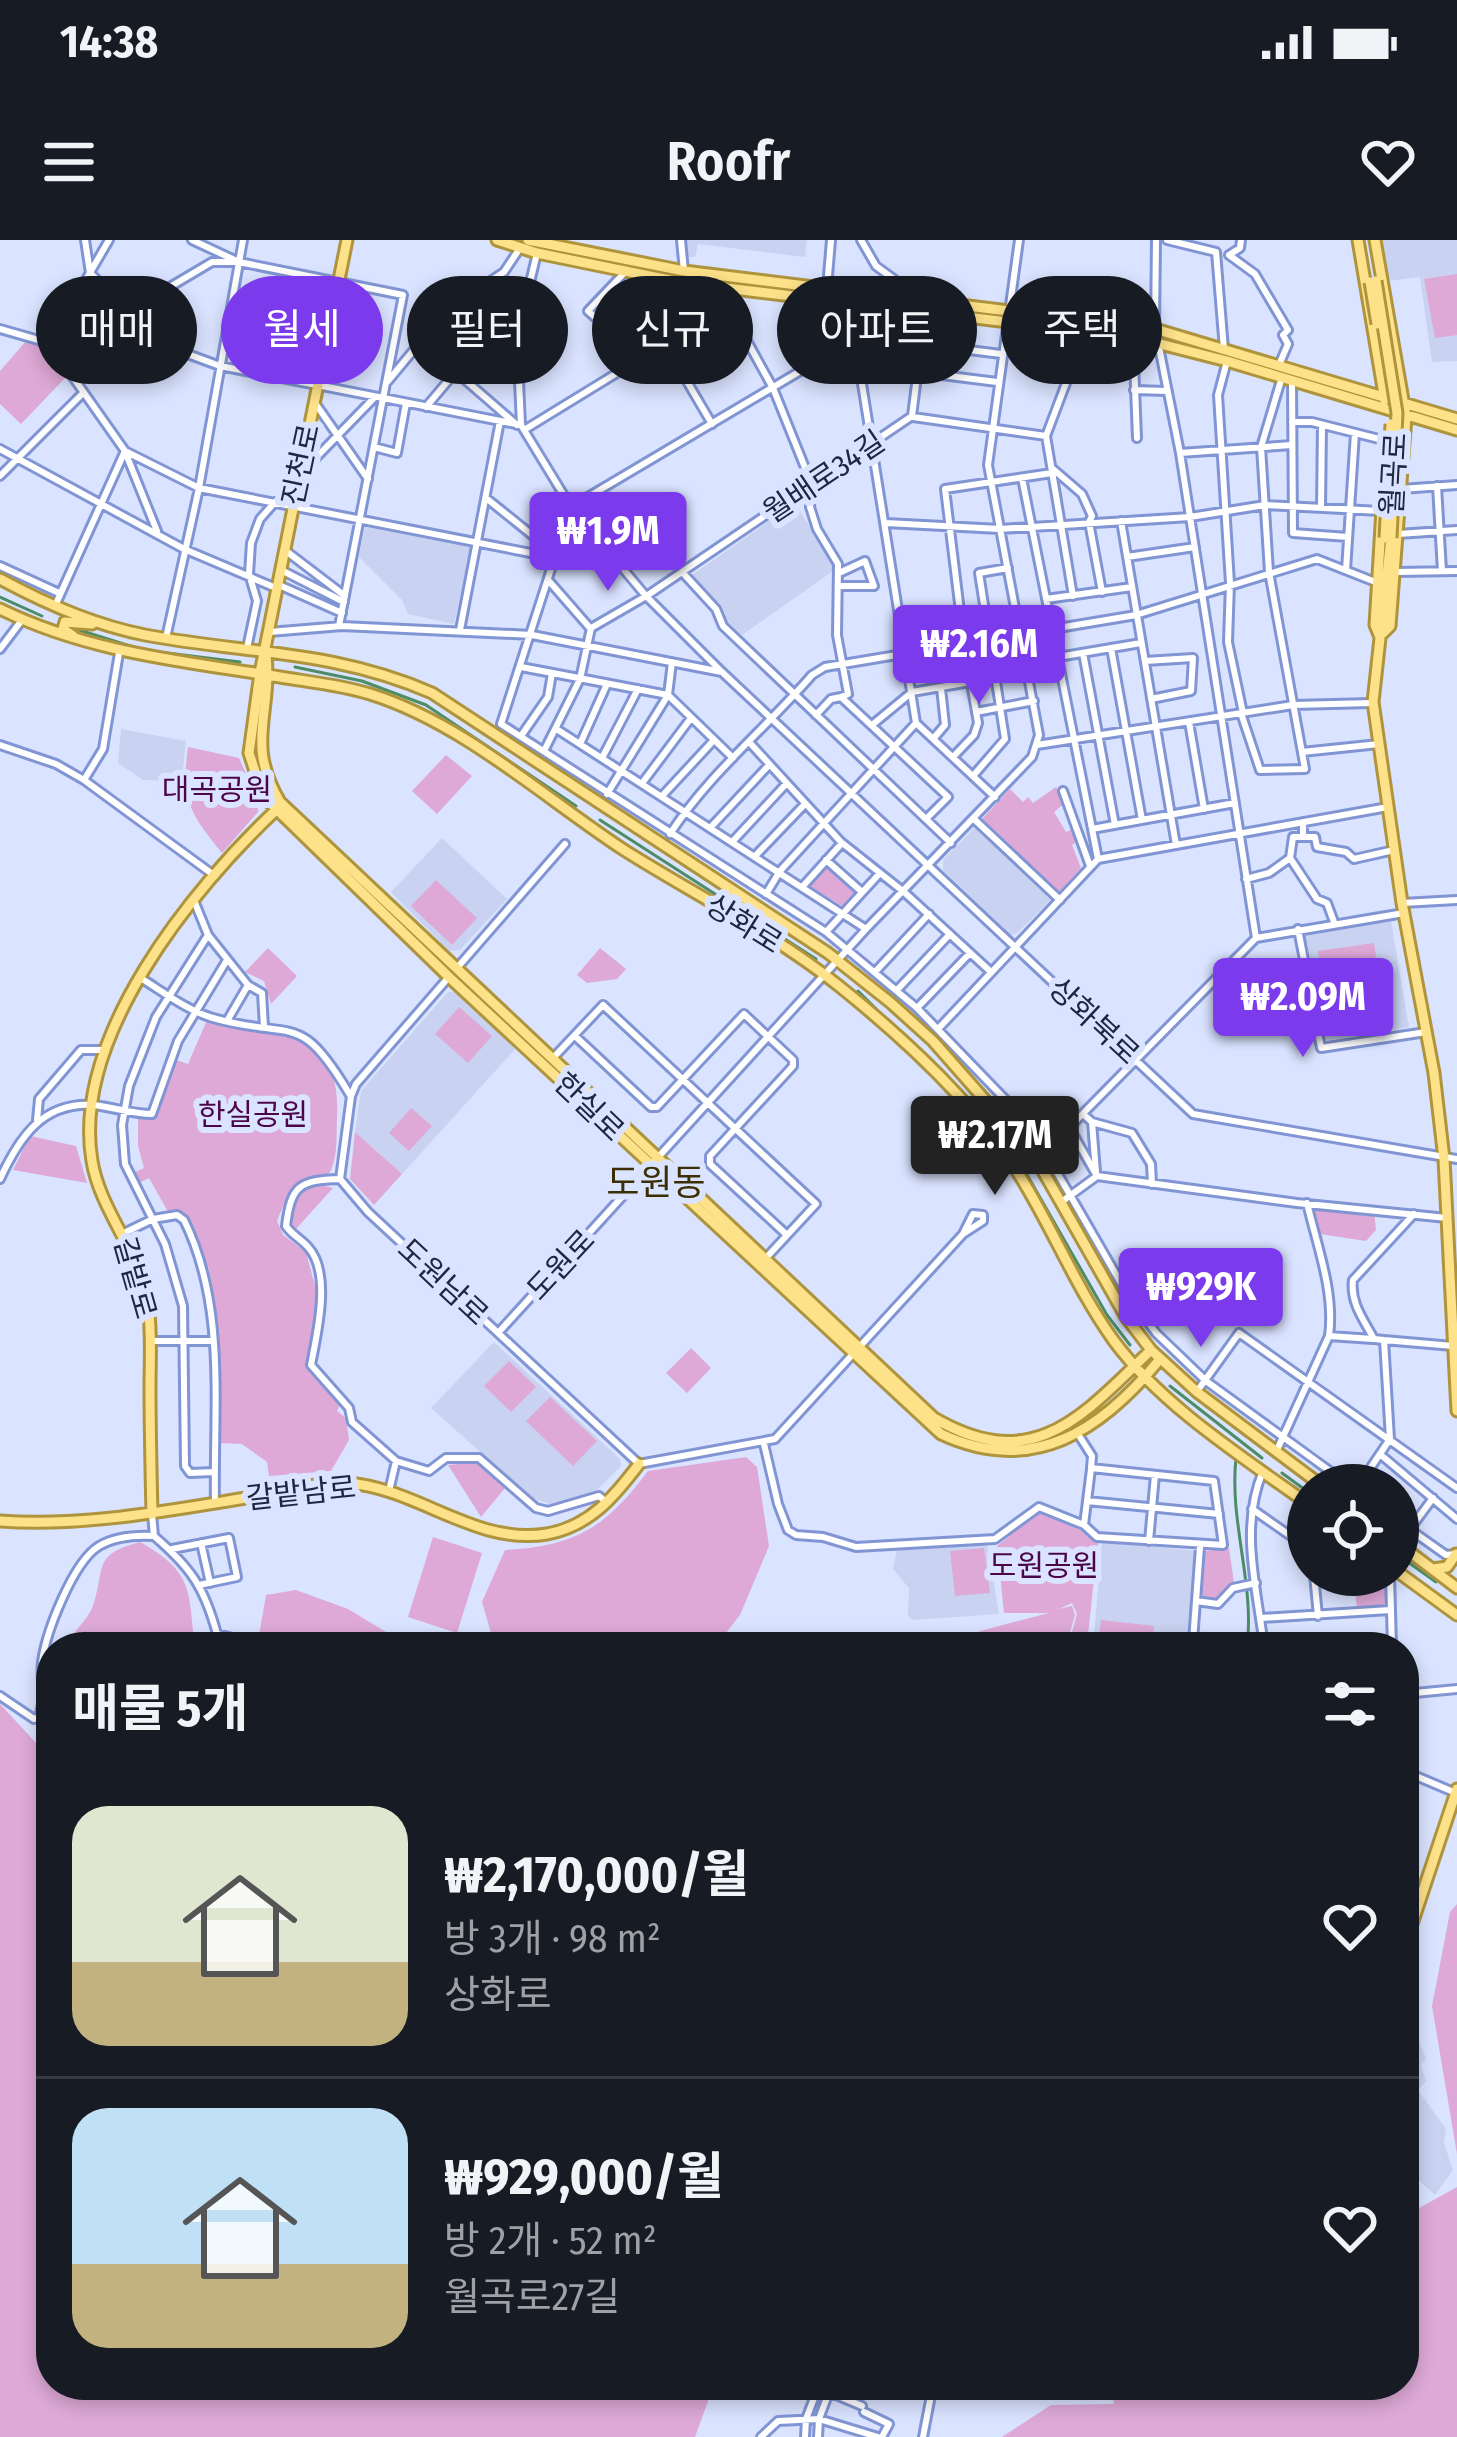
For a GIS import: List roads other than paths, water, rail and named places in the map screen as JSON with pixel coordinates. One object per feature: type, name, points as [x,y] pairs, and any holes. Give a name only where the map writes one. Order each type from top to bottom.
[{"type":"main road","name":"진천로","points":[[339,276],[346,240]]},
{"type":"main road","points":[[497,240],[777,282]]},
{"type":"main road","points":[[1366,240],[1406,411],[1401,489],[1392,537],[1396,572],[1390,626],[1380,637],[1375,625],[1387,441],[1366,240]]},
{"type":"main road","name":"월곡로","points":[[1366,240],[1390,399],[1392,537],[1373,703],[1444,1159],[1457,1411]]},
{"type":"main road","points":[[529,242],[537,253],[662,276]]},
{"type":"main road","points":[[1162,332],[1457,430]]},
{"type":"main road","points":[[1162,343],[1226,355]]},
{"type":"main road","name":"진천로","points":[[264,664],[318,384]]},
{"type":"main road","points":[[1406,411],[1457,418]]},
{"type":"main road","name":"상화로","points":[[0,579],[97,622],[166,638],[248,649],[264,664],[371,694],[405,709],[449,732],[808,964],[853,998],[998,1144],[1116,1343],[1145,1377],[1287,1489]]},
{"type":"main road","points":[[27,622],[43,624],[49,615],[33,597]]},
{"type":"main road","name":"상화로","points":[[0,609],[119,653],[244,671],[264,664],[338,661],[395,677],[432,693],[817,946],[868,983],[933,1041],[1003,1118],[1035,1157],[1136,1332],[1160,1360],[1292,1464]]},
{"type":"main road","points":[[97,622],[68,621],[62,626],[65,632],[97,647]]},
{"type":"main road","points":[[229,646],[250,656],[244,671]]},
{"type":"main road","name":"한실로","points":[[264,664],[249,753],[254,776],[278,807],[654,1164],[934,1418],[964,1433],[999,1441],[1036,1437],[1066,1426],[1102,1400],[1151,1350]]},
{"type":"main road","points":[[568,812],[581,809],[579,792]]},
{"type":"main road","name":"갈밭로","points":[[152,1514],[148,1301],[124,1233],[92,1165],[91,1105],[105,1050],[139,977],[170,931],[278,807]]},
{"type":"main road","points":[[592,827],[590,814],[606,810]]},
{"type":"main road","points":[[808,964],[822,962],[817,946]]},
{"type":"main road","name":"한실로","points":[[452,974],[764,1260],[923,1420],[958,1442],[1008,1451],[1063,1442],[1096,1423],[1160,1360]]},
{"type":"main road","points":[[853,998],[855,985],[868,983]]},
{"type":"main road","points":[[1116,1343],[1133,1348],[1138,1341],[1136,1332]]},
{"type":"main road","points":[[1167,1396],[1166,1380],[1181,1379]]},
{"type":"main road","points":[[1249,1460],[1262,1461],[1270,1448]]},
{"type":"main road","name":"갈밭남로","points":[[0,1521],[152,1514],[338,1483],[389,1491],[482,1529],[516,1536],[572,1527],[608,1503],[639,1464]]},
{"type":"main road","points":[[1436,1571],[1447,1567],[1456,1553]]},
{"type":"main road","points":[[1419,1558],[1457,1588]]},
{"type":"main road","points":[[1425,1592],[1437,1591],[1441,1584],[1436,1571]]},
{"type":"main road","points":[[1419,1589],[1457,1615]]},
{"type":"main road","points":[[1419,1903],[1456,1791]]},
{"type":"street","points":[[85,240],[93,276]]},
{"type":"street","points":[[88,276],[109,240]]},
{"type":"street","points":[[192,240],[238,262]]},
{"type":"street","points":[[166,638],[199,488],[243,240]]},
{"type":"street","points":[[681,240],[683,271]]},
{"type":"street","points":[[828,276],[832,240]]},
{"type":"street","points":[[861,240],[876,266],[888,276]]},
{"type":"street","points":[[1014,276],[1019,240]]},
{"type":"street","points":[[1156,240],[1156,276]]},
{"type":"street","points":[[1167,240],[1216,252],[1228,255],[1255,274],[1288,331],[1283,334],[1288,344],[1284,373],[1261,447],[1270,572],[1305,769],[1260,770],[1242,713],[1228,642],[1230,584],[1218,395],[1226,355],[1216,252]]},
{"type":"street","points":[[1228,255],[1240,248],[1241,240]]},
{"type":"street","points":[[497,276],[529,242]]},
{"type":"street","points":[[520,427],[517,338],[537,253]]},
{"type":"street","points":[[189,276],[212,262],[238,262],[308,276]]},
{"type":"street","points":[[621,276],[627,270]]},
{"type":"street","points":[[383,291],[404,295],[386,384]]},
{"type":"street","points":[[0,329],[36,339]]},
{"type":"street","points":[[753,351],[812,485],[810,507],[839,573],[837,634],[848,694],[831,698],[816,715]]},
{"type":"street","points":[[197,357],[317,387],[520,427],[596,384]]},
{"type":"street","points":[[299,475],[378,398],[407,358]]},
{"type":"street","points":[[1001,363],[988,464],[1040,735],[1037,746],[1293,705],[1373,703]]},
{"type":"street","points":[[1162,364],[1204,597],[1256,938]]},
{"type":"street","points":[[1284,373],[1292,422],[1293,533],[1348,537]]},
{"type":"street","points":[[977,379],[999,382]]},
{"type":"street","points":[[76,384],[124,451],[158,534]]},
{"type":"street","points":[[426,407],[445,384]]},
{"type":"street","points":[[472,384],[520,427]]},
{"type":"street","points":[[689,384],[712,424]]},
{"type":"street","points":[[780,384],[571,507],[501,724],[826,932],[917,1008],[1012,1103],[1047,1150],[1142,1314],[1206,1381],[1321,1464]]},
{"type":"street","points":[[863,384],[916,723],[995,797]]},
{"type":"street","name":"월배로34길","points":[[591,628],[646,596],[912,416],[916,384]]},
{"type":"street","points":[[1066,384],[1046,436],[1073,596]]},
{"type":"street","points":[[1134,384],[1137,438]]},
{"type":"street","points":[[1134,390],[1167,391]]},
{"type":"street","points":[[0,476],[82,394]]},
{"type":"street","points":[[339,626],[374,447],[378,398]]},
{"type":"street","points":[[315,402],[368,479]]},
{"type":"street","points":[[374,447],[397,452],[406,404]]},
{"type":"street","points":[[912,416],[1046,436]]},
{"type":"street","points":[[460,632],[500,422]]},
{"type":"street","name":"월곡로","points":[[1292,422],[1387,441]]},
{"type":"street","points":[[1321,508],[1322,425]]},
{"type":"street","name":"상화북로","points":[[520,427],[571,507],[646,596],[1192,1114],[1457,1159]]},
{"type":"street","points":[[1346,570],[1355,434]]},
{"type":"street","points":[[1180,453],[1292,446]]},
{"type":"street","points":[[0,449],[184,548],[341,613]]},
{"type":"street","points":[[124,451],[199,488],[556,558]]},
{"type":"street","points":[[55,607],[124,451]]},
{"type":"street","points":[[953,757],[979,723],[947,528],[945,489],[1052,470]]},
{"type":"street","points":[[1052,470],[1082,494],[1092,516],[1089,522],[1102,592]]},
{"type":"street","points":[[1022,478],[1098,860]]},
{"type":"street","name":"월곡로","points":[[1401,489],[1457,485]]},
{"type":"street","points":[[1437,486],[1442,571]]},
{"type":"street","points":[[486,498],[542,543],[536,554]]},
{"type":"street","points":[[248,649],[257,601],[249,574],[251,543],[260,519],[275,502]]},
{"type":"street","points":[[886,523],[1000,529],[1190,517],[1265,505],[1381,511]]},
{"type":"street","points":[[1121,521],[1176,845]]},
{"type":"street","points":[[1392,537],[1457,530]]},
{"type":"street","points":[[1127,556],[1195,547]]},
{"type":"street","name":"진천로","points":[[284,549],[344,599]]},
{"type":"street","points":[[670,834],[733,758],[825,667],[1136,615],[1317,559],[1378,583]]},
{"type":"street","points":[[839,573],[865,561],[874,586],[839,586]]},
{"type":"street","points":[[0,566],[59,593]]},
{"type":"street","points":[[973,776],[1004,739],[980,573],[1008,568]]},
{"type":"street","points":[[280,570],[344,599]]},
{"type":"street","points":[[1396,572],[1457,571]]},
{"type":"street","points":[[682,572],[716,608],[723,626],[951,843]]},
{"type":"street","points":[[544,751],[580,679],[591,628],[548,581]]},
{"type":"street","points":[[1046,599],[1132,587]]},
{"type":"street","points":[[0,649],[27,622]]},
{"type":"street","points":[[269,632],[339,626],[532,635],[722,672]]},
{"type":"street","points":[[1058,657],[1142,643]]},
{"type":"street","points":[[1111,648],[1142,820]]},
{"type":"street","points":[[83,780],[103,749],[119,653]]},
{"type":"street","points":[[1083,653],[1115,825]]},
{"type":"street","points":[[1144,661],[1192,658],[1191,691],[1151,699]]},
{"type":"street","points":[[608,794],[668,694],[672,662]]},
{"type":"street","points":[[521,667],[668,694],[733,758]]},
{"type":"street","points":[[521,736],[548,697],[552,673]]},
{"type":"street","points":[[872,725],[912,692],[971,682]]},
{"type":"street","points":[[580,744],[607,684]]},
{"type":"street","points":[[933,739],[945,725],[941,688]]},
{"type":"street","points":[[602,758],[638,689]]},
{"type":"street","points":[[841,697],[948,797],[926,819]]},
{"type":"street","points":[[976,712],[1034,701]]},
{"type":"street","points":[[642,783],[691,718]]},
{"type":"street","points":[[1189,722],[1204,809]]},
{"type":"street","points":[[766,894],[780,871],[916,723]]},
{"type":"street","points":[[558,730],[866,929]]},
{"type":"street","points":[[662,796],[714,740]]},
{"type":"street","points":[[750,743],[823,824],[992,973]]},
{"type":"street","points":[[1302,752],[1379,744]]},
{"type":"street","points":[[0,746],[56,764],[83,780],[215,876]]},
{"type":"street","name":"도원로","points":[[498,1334],[866,929],[1032,757],[1037,746]]},
{"type":"street","points":[[711,827],[769,765]]},
{"type":"street","points":[[733,841],[786,784]]},
{"type":"street","points":[[1063,791],[1090,868]]},
{"type":"street","points":[[1071,806],[1086,800]]},
{"type":"street","points":[[1092,829],[1235,803]]},
{"type":"street","points":[[756,856],[804,805]]},
{"type":"street","points":[[939,1028],[1098,860],[1388,807]]},
{"type":"street","points":[[974,819],[1060,900]]},
{"type":"street","points":[[1303,822],[1303,837]]},
{"type":"street","points":[[1334,922],[1328,903],[1317,899],[1290,858],[1293,837],[1315,837],[1317,847],[1346,852],[1354,859],[1394,850]]},
{"type":"street","points":[[803,886],[842,842]]},
{"type":"street","points":[[565,844],[356,1084],[340,1179],[299,1186],[288,1207],[286,1226],[312,1250],[320,1286],[322,1310],[311,1365],[349,1408],[352,1422],[397,1461],[429,1471],[446,1458],[479,1458],[525,1502],[548,1511],[599,1496],[608,1503]]},
{"type":"street","points":[[1246,879],[1270,873],[1290,858]]},
{"type":"street","points":[[826,860],[862,892]]},
{"type":"street","points":[[826,932],[880,872]]},
{"type":"street","points":[[1047,1150],[1256,938],[1457,900]]},
{"type":"street","points":[[194,903],[208,935],[248,986],[262,993],[264,1027]]},
{"type":"street","points":[[875,972],[929,914]]},
{"type":"street","points":[[1298,929],[1321,1048],[1426,1032]]},
{"type":"street","points":[[897,990],[950,934]]},
{"type":"street","points":[[208,935],[168,994],[143,1046],[124,1111],[125,1164],[179,1286],[185,1341],[185,1466],[190,1473],[214,1472]]},
{"type":"street","points":[[917,1008],[970,953]]},
{"type":"street","points":[[37,1120],[60,1108],[91,1105],[147,1114],[154,1111],[178,1041],[227,960]]},
{"type":"street","points":[[139,977],[194,1010],[226,1021],[304,1034],[328,1058],[351,1096]]},
{"type":"street","points":[[226,1021],[248,986]]},
{"type":"street","points":[[551,1060],[603,1006],[816,1204],[764,1260]]},
{"type":"street","points":[[574,1036],[651,1107],[657,1107],[744,1014],[793,1060],[793,1066],[710,1156],[710,1164],[788,1235]]},
{"type":"street","points":[[0,1179],[37,1120],[39,1100],[81,1050],[105,1050]]},
{"type":"street","points":[[1083,1114],[1091,1122],[1132,1132],[1151,1164],[1152,1184]]},
{"type":"street","points":[[1091,1122],[1097,1176]]},
{"type":"street","points":[[1069,1127],[1097,1176]]},
{"type":"street","points":[[1060,1203],[1097,1176],[1447,1218]]},
{"type":"street","name":"도원남로","points":[[340,1179],[351,1195],[639,1464]]},
{"type":"street","points":[[1270,1448],[1284,1436],[1329,1336],[1330,1300],[1307,1203]]},
{"type":"street","points":[[1374,1339],[1352,1294],[1353,1280],[1414,1214]]},
{"type":"street","points":[[124,1233],[177,1215],[191,1233],[206,1275],[213,1341],[215,1503]]},
{"type":"street","points":[[639,1464],[764,1442],[788,1429],[963,1234]]},
{"type":"street","points":[[1197,1392],[1239,1333],[1457,1488]]},
{"type":"street","points":[[1329,1336],[1456,1346]]},
{"type":"street","points":[[1374,1464],[1390,1439],[1384,1340]]},
{"type":"street","points":[[151,1341],[213,1341]]},
{"type":"street","points":[[1078,1434],[1092,1456],[1084,1525]]},
{"type":"street","points":[[764,1442],[778,1504],[788,1530],[796,1535],[856,1547],[994,1539],[1039,1507],[1084,1525],[1096,1537],[1223,1545],[1214,1481],[1091,1468]]},
{"type":"street","points":[[1381,1455],[1457,1519]]},
{"type":"street","points":[[389,1491],[397,1461]]},
{"type":"street","points":[[1262,1632],[1250,1508],[1263,1471]]},
{"type":"street","points":[[1149,1541],[1155,1475]]},
{"type":"street","points":[[1419,1517],[1433,1498]]},
{"type":"street","points":[[1087,1501],[1219,1514]]},
{"type":"street","points":[[1250,1508],[1287,1534]]},
{"type":"street","points":[[152,1514],[154,1536]]},
{"type":"street","points":[[48,1632],[53,1612],[96,1547],[130,1535],[154,1536],[172,1549],[200,1585],[216,1632]]},
{"type":"street","points":[[1419,1536],[1446,1555],[1456,1553]]},
{"type":"street","points":[[172,1549],[229,1538],[237,1577],[200,1585]]},
{"type":"street","points":[[201,1543],[210,1583]]},
{"type":"street","points":[[1193,1632],[1200,1547]]},
{"type":"street","points":[[1196,1601],[1218,1604],[1237,1586],[1256,1583]]},
{"type":"street","points":[[1316,1596],[1318,1616]]},
{"type":"street","points":[[1391,1632],[1392,1596]]},
{"type":"street","points":[[1261,1618],[1390,1610]]},
{"type":"street","points":[[1419,1693],[1457,1689]]},
{"type":"street","points":[[0,1696],[36,1718]]},
{"type":"street","points":[[1419,1777],[1456,1791]]},
{"type":"street","points":[[805,2437],[813,2400]]},
{"type":"street","points":[[818,2437],[818,2419],[829,2400]]},
{"type":"street","points":[[761,2437],[778,2421],[818,2419],[880,2437],[890,2424],[843,2400]]},
{"type":"street","points":[[923,2437],[930,2400]]},
{"type":"waterway","points":[[0,597],[42,616]]},
{"type":"waterway","points":[[66,626],[143,650],[240,662]]},
{"type":"waterway","points":[[295,667],[362,681],[426,705],[576,806]]},
{"type":"waterway","points":[[600,820],[816,959]]},
{"type":"waterway","points":[[858,991],[1003,1135],[1021,1164]]},
{"type":"waterway","points":[[1026,1173],[1107,1315],[1130,1345]]},
{"type":"waterway","points":[[1170,1386],[1262,1458]]},
{"type":"waterway","points":[[1236,1458],[1248,1632]]},
{"type":"waterway","points":[[1282,1473],[1287,1477]]},
{"type":"waterway","points":[[1419,1570],[1436,1582]]},
{"type":"district","name":"도원동","points":[[656,1183]]},
{"type":"park label","name":"대곡공원","points":[[217,790]]},
{"type":"park label","name":"한실공원","points":[[253,1115]]},
{"type":"park label","name":"도원공원","points":[[1044,1566]]}]
